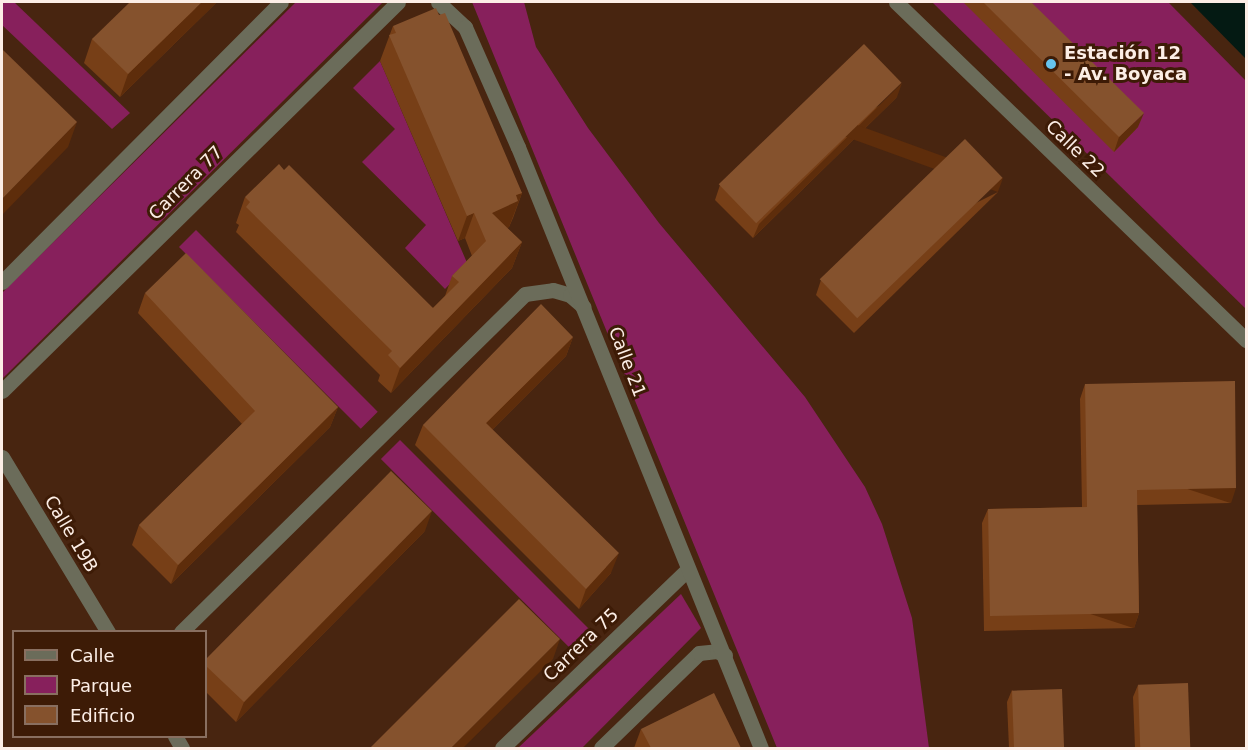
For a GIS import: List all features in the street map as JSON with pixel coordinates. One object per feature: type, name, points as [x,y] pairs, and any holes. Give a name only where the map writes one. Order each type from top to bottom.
[{"type":"street","points":[[2,282],[281,2]]},
{"type":"street","name":"Carrera 77","points":[[2,391],[398,2]]},
{"type":"street","name":"Calle 21","points":[[438,2],[465,27],[584,307],[687,570],[725,655],[761,748]]},
{"type":"street","name":"Calle 22","points":[[896,2],[1246,340]]},
{"type":"street","points":[[183,630],[525,294],[553,290],[570,295],[584,307]]},
{"type":"street","name":"Calle 22","points":[[1229,323],[1246,352]]},
{"type":"street","name":"Calle 19B","points":[[2,457],[107,630]]},
{"type":"street","name":"Carrera 75","points":[[502,748],[687,570]]},
{"type":"street","points":[[601,748],[699,653],[717,651],[725,655]]},
{"type":"green space","points":[[2,2],[14,2],[130,113],[112,129],[2,25]]},
{"type":"green space","points":[[296,2],[383,2],[2,379],[2,293]]},
{"type":"green space","points":[[472,2],[524,2],[536,47],[588,128],[659,223],[805,397],[865,487],[882,524],[912,618],[929,748],[777,748]]},
{"type":"green space","points":[[932,2],[1168,2],[1246,81],[1246,309]]},
{"type":"green space","points":[[380,61],[468,265],[445,289],[405,248],[426,225],[362,162],[395,129],[353,88]]},
{"type":"green space","points":[[196,230],[378,412],[361,429],[179,247]]},
{"type":"green space","points":[[400,440],[598,638],[579,657],[381,459]]},
{"type":"green space","points":[[681,594],[701,628],[582,748],[518,748]]},
{"type":"shaded area","points":[[1190,2],[1246,2],[1246,59]]},
{"type":"building","points":[[130,2],[202,2],[128,74],[92,39]]},
{"type":"building","points":[[983,2],[1031,2],[1144,113],[1119,137]]},
{"type":"building","points":[[436,8],[439,15],[445,13],[522,193],[516,195],[518,201],[492,213],[522,242],[400,368],[388,355],[392,351],[246,207],[250,202],[245,197],[279,164],[284,170],[289,165],[433,308],[459,282],[452,276],[486,241],[474,213],[467,216],[389,35],[396,33],[393,26]]},
{"type":"building","points":[[864,44],[902,83],[756,223],[719,184]]},
{"type":"building","points":[[2,49],[77,122],[2,199]]},
{"type":"building","points":[[965,139],[1003,178],[857,318],[820,279]]},
{"type":"building","points":[[186,253],[338,407],[178,565],[139,525],[255,411],[145,293]]},
{"type":"building","points":[[541,304],[573,337],[486,423],[619,553],[586,589],[423,425]]},
{"type":"building","points":[[1235,381],[1236,488],[1137,490],[1139,613],[990,616],[988,509],[1087,507],[1085,384]]},
{"type":"building","points":[[391,471],[432,511],[244,702],[207,667],[207,658]]},
{"type":"building","points":[[519,599],[560,639],[451,748],[370,748]]},
{"type":"building","points":[[1188,683],[1190,748],[1140,748],[1138,685]]},
{"type":"building","points":[[1062,689],[1064,748],[1014,748],[1012,691]]},
{"type":"building","points":[[714,693],[741,748],[651,748],[641,729]]},
{"type":"place","name":"Estación 12 - Av. Boyaca","points":[[1051,64]]}]
